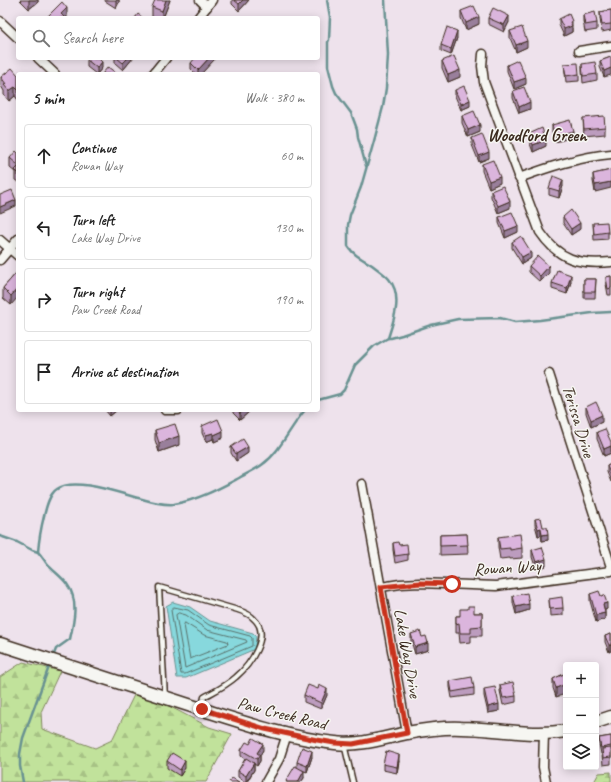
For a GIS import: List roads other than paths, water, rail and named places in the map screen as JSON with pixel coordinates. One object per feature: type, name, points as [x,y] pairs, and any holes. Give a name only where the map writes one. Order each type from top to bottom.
[{"type":"street","points":[[200,0],[207,7]]},
{"type":"street","points":[[200,16],[212,0]]},
{"type":"street","points":[[0,21],[16,36]]},
{"type":"street","points":[[579,51],[611,46]]},
{"type":"street","points":[[483,54],[482,66],[484,82],[519,178],[540,232],[546,242],[568,258],[579,262],[611,262]]},
{"type":"street","points":[[40,60],[53,72]]},
{"type":"street","points":[[155,72],[164,60]]},
{"type":"street","points":[[519,178],[577,159],[611,154]]},
{"type":"street","points":[[0,240],[16,254]]},
{"type":"street","points":[[0,260],[16,242]]},
{"type":"street","name":"Terissa Drive","points":[[549,374],[611,567]]},
{"type":"street","name":"Lake Way Drive","points":[[362,484],[407,733]]},
{"type":"street","name":"Rowan Way","points":[[381,587],[420,583],[496,586],[611,571]]},
{"type":"street","name":"Paw Creek Road","points":[[0,644],[62,663],[165,698],[287,734],[317,740],[344,744],[371,741],[440,728],[544,733],[563,731]]},
{"type":"street","points":[[599,721],[611,716]]},
{"type":"street","points":[[544,733],[544,767],[546,782]]},
{"type":"street","points":[[266,782],[279,759],[287,734]]},
{"type":"lane","points":[[165,698],[159,587],[248,614],[256,620],[260,629],[260,642],[247,665],[226,685],[204,697],[202,709]]},
{"type":"lane","points":[[344,744],[353,782]]},
{"type":"water","points":[[173,602],[190,607],[210,621],[253,633],[256,636],[255,649],[186,678],[177,678],[166,606]]},
{"type":"waterway","points":[[327,0],[330,17],[328,66],[336,93],[351,113],[357,129],[366,166]]},
{"type":"waterway","points":[[385,0],[388,55],[386,88],[383,107],[361,187],[350,215],[348,225],[348,246],[356,255],[385,275],[393,286],[396,293],[396,308],[393,324],[388,338]]},
{"type":"waterway","points":[[320,399],[340,394],[344,390],[355,365],[374,346],[388,338],[431,325],[458,319],[500,318],[515,322],[611,312]]},
{"type":"waterway","points":[[38,552],[41,529],[47,505],[52,494],[57,489],[65,485],[75,484],[98,487],[166,504],[174,504],[191,500],[208,494],[255,470],[264,463],[277,450],[303,412]]},
{"type":"waterway","points":[[0,536],[38,552],[47,564],[65,581],[71,590],[74,611],[70,639],[56,649],[53,657]]},
{"type":"waterway","points":[[23,782],[20,766],[20,754],[23,738],[50,664]]},
{"type":"district","name":"Woodford Green","points":[[537,135]]}]
